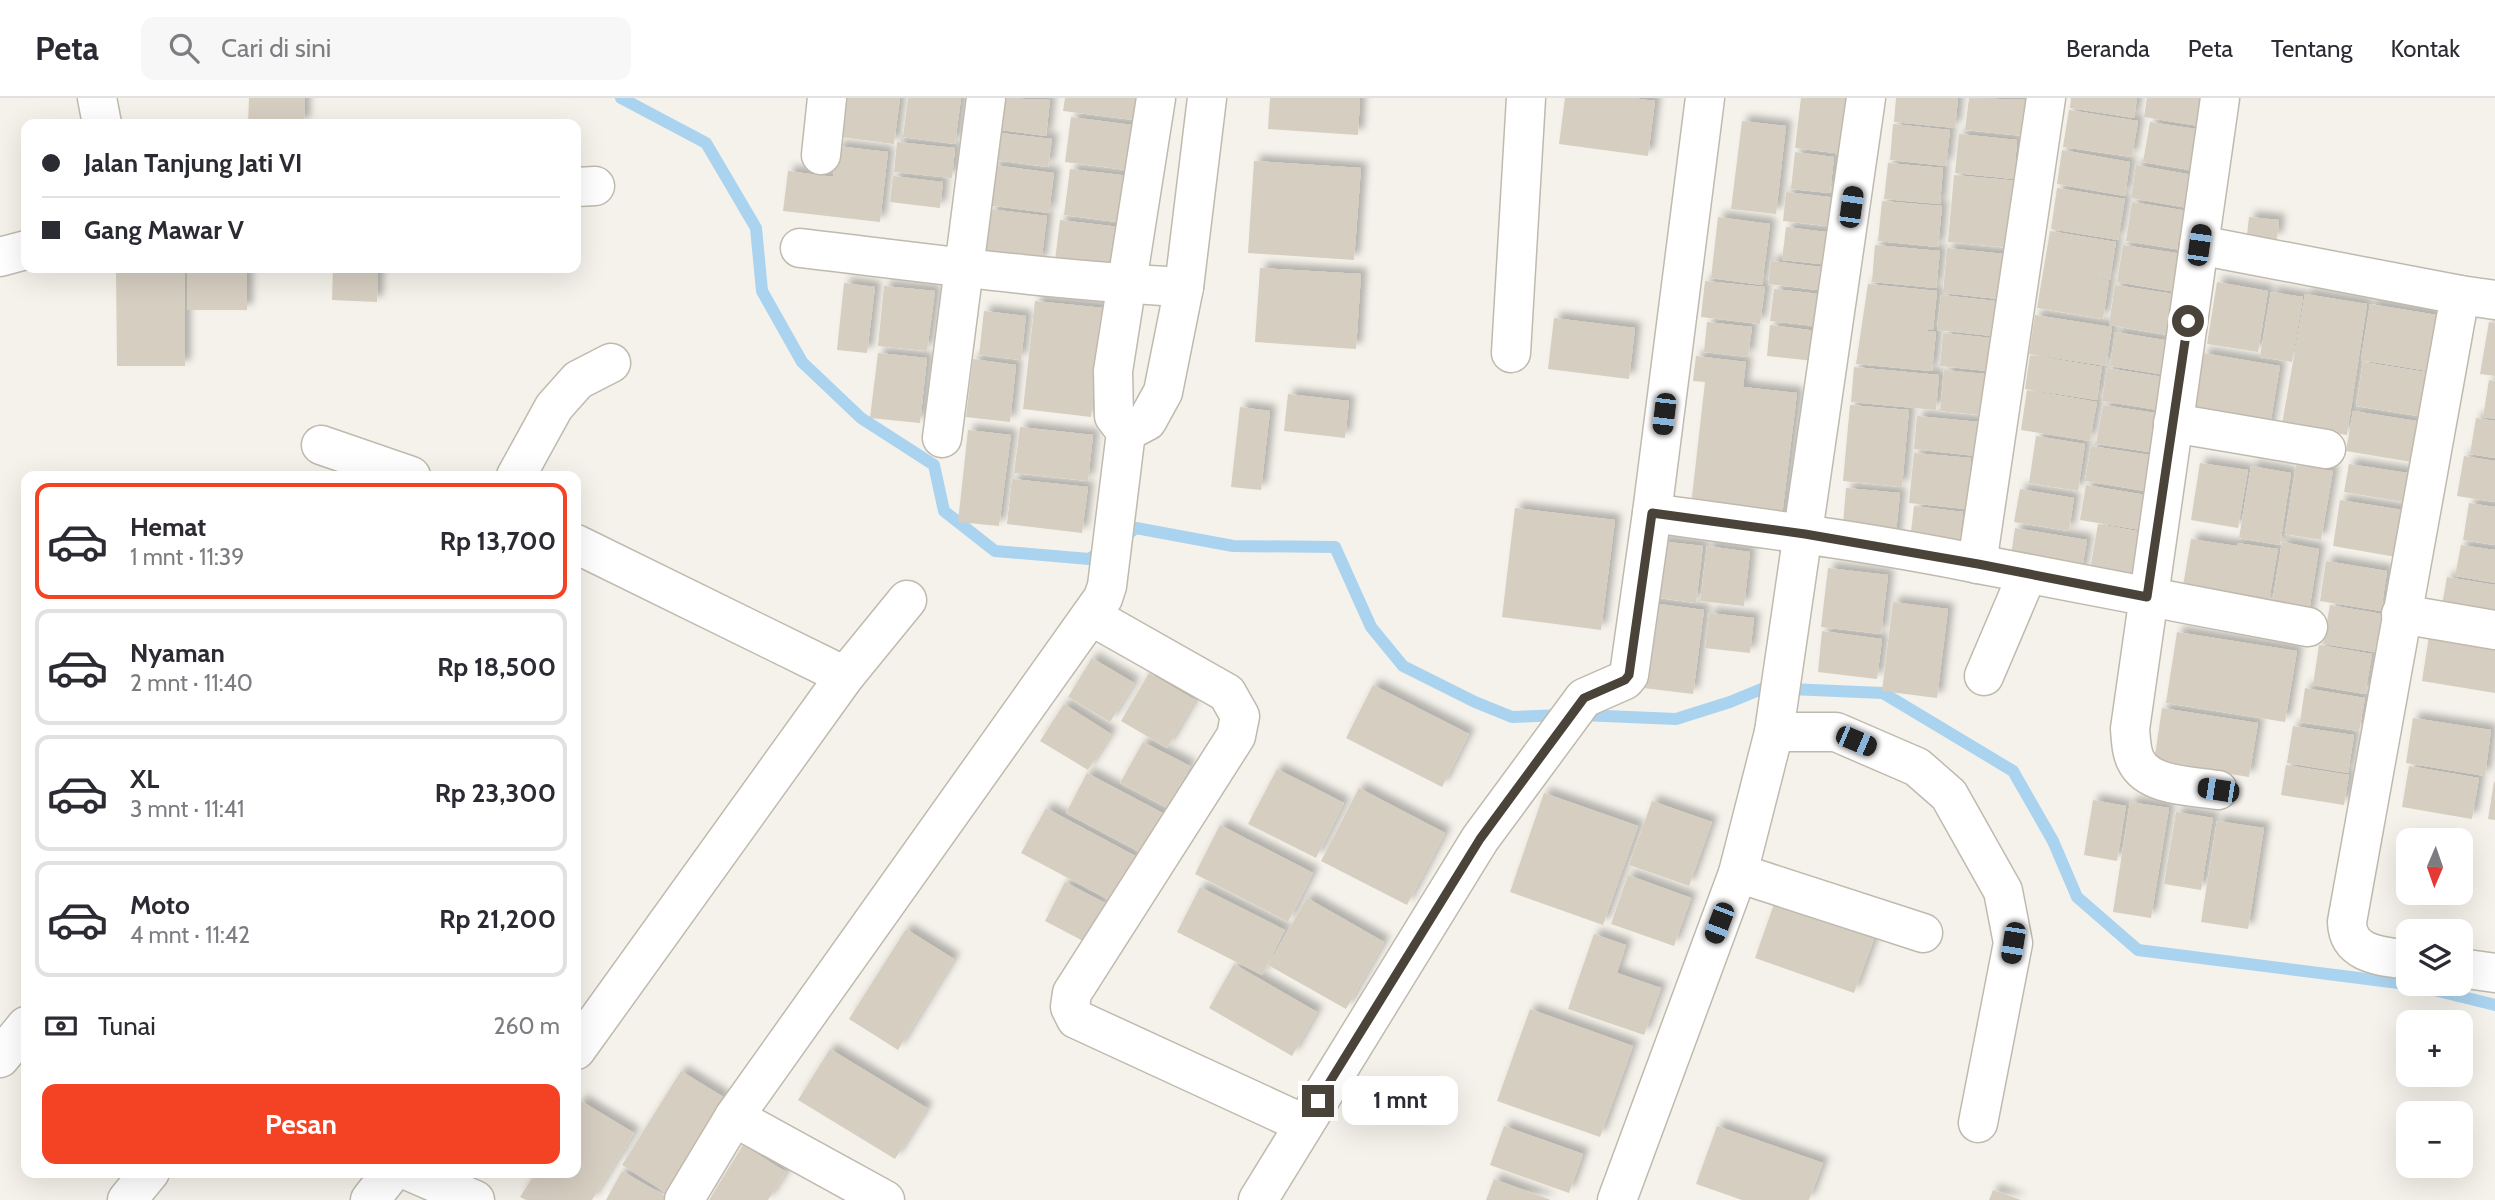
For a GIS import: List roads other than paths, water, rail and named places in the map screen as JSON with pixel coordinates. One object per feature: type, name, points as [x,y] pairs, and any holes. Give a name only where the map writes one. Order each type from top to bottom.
[{"type":"street","points":[[97,98],[101,119]]},
{"type":"street","points":[[943,438],[986,98]]},
{"type":"street","points":[[684,1200],[734,1117],[1091,616],[1107,586],[1126,432],[1114,416],[1113,371],[1156,98]]},
{"type":"street","points":[[1126,432],[1147,421],[1163,392],[1184,286],[1206,98]]},
{"type":"street","points":[[1511,353],[1526,98]]},
{"type":"street","points":[[1258,1200],[1480,839],[1584,698],[1625,680],[1629,675],[1705,98]]},
{"type":"street","points":[[1617,1200],[1738,873],[1777,721],[1866,98]]},
{"type":"street","points":[[1978,564],[2046,98]]},
{"type":"street","points":[[2218,790],[2155,778],[2143,771],[2135,761],[2130,729],[2220,98]]},
{"type":"street","points":[[816,99],[821,155]]},
{"type":"street","points":[[2199,245],[2477,298],[2401,614],[2347,922],[2348,936],[2355,946],[2396,958]]},
{"type":"street","points":[[800,248],[965,268],[1127,284],[1184,286]]},
{"type":"street","points":[[0,257],[21,251]]},
{"type":"street","points":[[519,471],[555,407],[578,380],[611,363]]},
{"type":"street","points":[[2173,423],[2326,449]]},
{"type":"street","points":[[321,445],[396,471]]},
{"type":"street","points":[[1652,513],[1805,534],[1978,564],[2308,627]]},
{"type":"street","points":[[581,546],[845,676]]},
{"type":"street","points":[[1984,676],[2027,575]]},
{"type":"street","points":[[581,1043],[845,676],[907,600]]},
{"type":"street","points":[[2401,614],[2495,630]]},
{"type":"street","points":[[1091,616],[1227,693],[1240,716],[1236,736],[1072,993],[1070,1007],[1076,1019],[1304,1124]]},
{"type":"street","points":[[1777,721],[1836,732],[1917,767],[1948,794],[2003,891],[2013,943],[1978,1123]]},
{"type":"street","points":[[1738,873],[1923,933]]},
{"type":"street","points":[[2473,970],[2495,973]]},
{"type":"street","points":[[0,1058],[21,1032]]},
{"type":"street","points":[[734,1117],[885,1200]]},
{"type":"street","points":[[127,1200],[145,1178]]},
{"type":"street","points":[[370,1200],[387,1178]]},
{"type":"street","points":[[433,1178],[477,1190]]},
{"type":"waterway","points":[[621,98],[706,143],[756,228],[762,291],[802,362],[861,418],[934,465],[944,511],[995,551],[1089,559],[1104,550]]},
{"type":"waterway","points":[[1122,538],[1136,528],[1233,546],[1335,547],[1371,627],[1403,666],[1512,717],[1563,715]]},
{"type":"waterway","points":[[1581,715],[1676,719],[1764,688],[1883,693],[2013,771],[2053,841],[2077,897],[2138,950],[2414,985],[2495,1005]]}]
